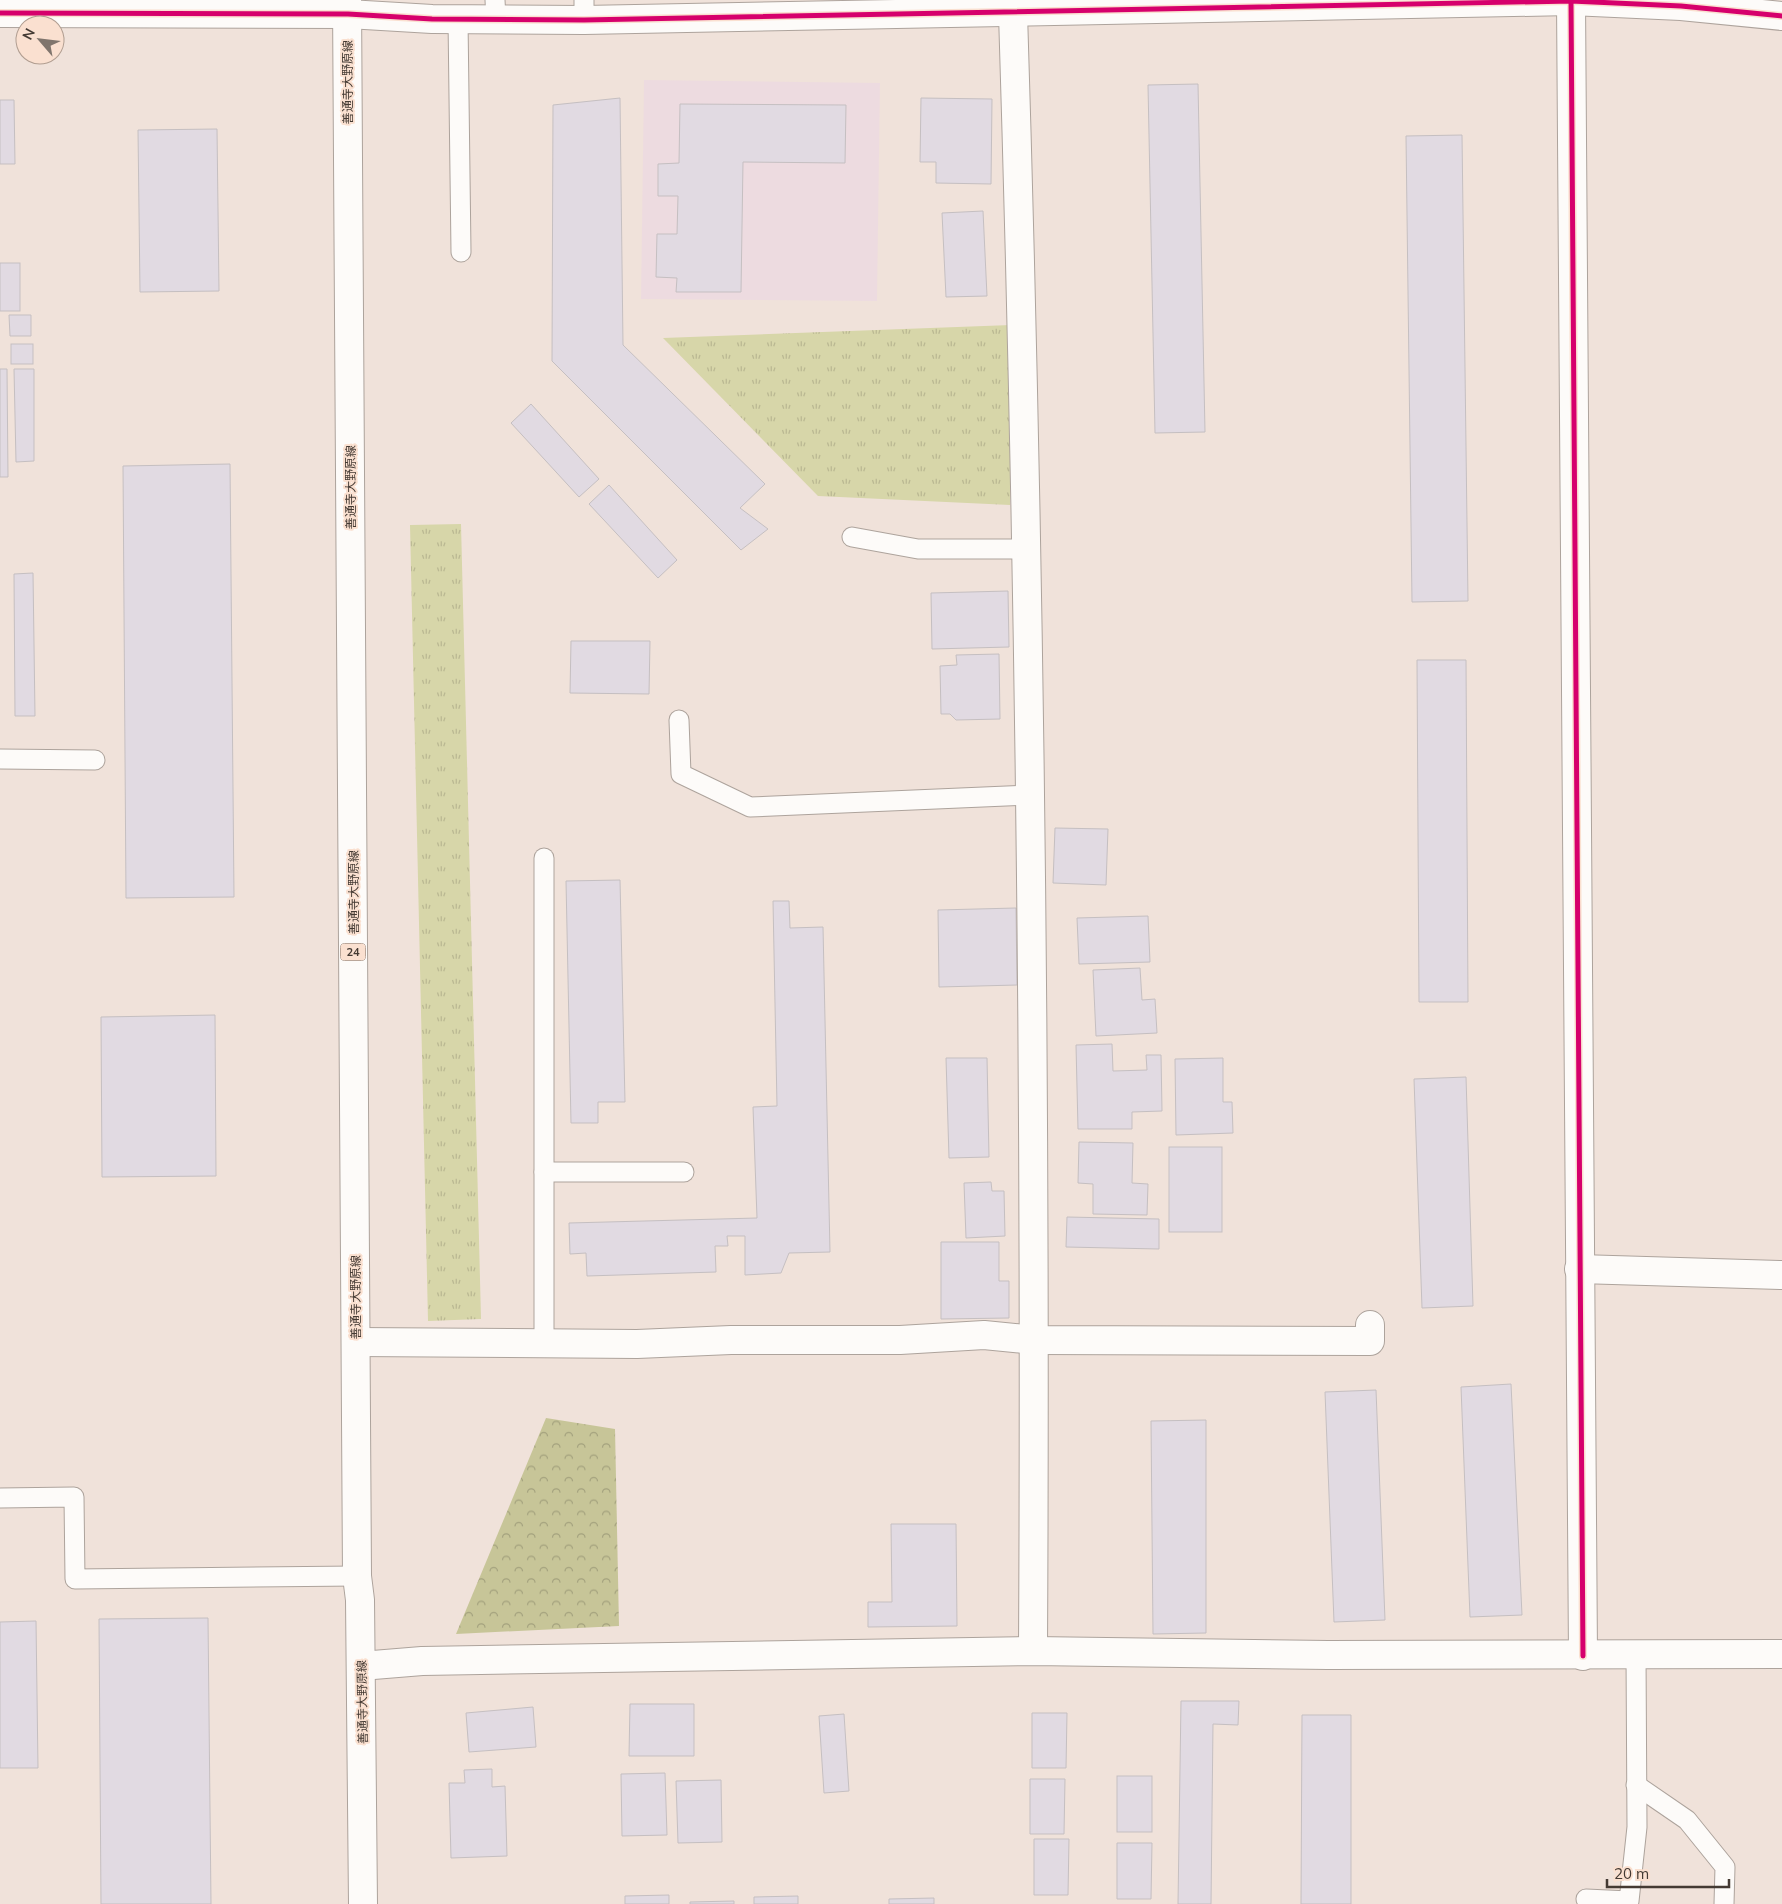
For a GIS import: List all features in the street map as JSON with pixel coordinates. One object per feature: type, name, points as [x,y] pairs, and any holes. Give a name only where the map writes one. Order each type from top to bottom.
[{"type":"street","points":[[0,13],[348,7],[458,19],[495,9],[1013,13],[1110,6],[1536,1],[1681,6],[1782,16]]},
{"type":"street","points":[[1571,2],[1583,1656]]},
{"type":"street","name":"善通寺大野原線","points":[[348,7],[357,1576],[360,1600],[363,1904]]},
{"type":"street","points":[[1013,13],[1024,354],[1035,1340],[1034,1651]]},
{"type":"street","points":[[1580,1269],[1782,1275]]},
{"type":"street","points":[[356,1342],[544,1344],[900,1340],[984,1335],[1035,1340],[1370,1341],[1370,1325]]},
{"type":"street","points":[[361,1666],[422,1661],[1034,1651],[1583,1656],[1782,1654]]},
{"type":"lane","points":[[458,19],[461,252]]},
{"type":"lane","points":[[852,537],[918,549],[1026,549]]},
{"type":"lane","points":[[679,720],[681,774],[750,807],[1029,796]]},
{"type":"lane","points":[[0,759],[95,760]]},
{"type":"lane","points":[[544,858],[544,1344]]},
{"type":"lane","points":[[544,1172],[684,1172]]},
{"type":"lane","points":[[0,1498],[74,1497],[75,1579],[357,1576]]},
{"type":"lane","points":[[1586,1898],[1629,1903],[1637,1827],[1636,1654]]},
{"type":"lane","points":[[1636,1785],[1687,1820],[1725,1867],[1724,1904]]},
{"type":"shaded area","points":[[644,80],[880,83],[877,301],[641,299]]},
{"type":"green space","points":[[1011,325],[1010,505],[818,496],[663,338]]},
{"type":"green space","points":[[461,524],[481,1319],[428,1321],[410,525]]},
{"type":"green space","points":[[546,1418],[615,1429],[619,1626],[456,1634]]},
{"type":"building","points":[[1198,84],[1205,432],[1155,433],[1148,85]]},
{"type":"building","points":[[620,98],[623,345],[765,484],[740,508],[768,529],[741,550],[552,361],[553,105]]},
{"type":"building","points":[[921,98],[992,99],[991,184],[936,183],[936,162],[920,162]]},
{"type":"building","points":[[0,100],[14,100],[15,164],[0,164]]},
{"type":"building","points":[[680,104],[846,105],[845,163],[743,162],[741,292],[676,292],[677,278],[656,277],[657,234],[677,234],[678,196],[658,196],[658,164],[679,163]]},
{"type":"building","points":[[217,129],[219,291],[140,292],[138,130]]},
{"type":"building","points":[[1462,135],[1468,601],[1412,602],[1406,136]]},
{"type":"building","points":[[983,211],[987,296],[946,297],[942,213]]},
{"type":"building","points":[[0,263],[20,263],[20,311],[0,311]]},
{"type":"building","points":[[9,315],[31,315],[31,336],[10,336]]},
{"type":"building","points":[[11,344],[33,344],[33,364],[11,364]]},
{"type":"building","points":[[0,369],[7,369],[8,477],[0,477]]},
{"type":"building","points":[[14,369],[34,369],[34,461],[16,462]]},
{"type":"building","points":[[531,404],[599,479],[579,497],[511,423]]},
{"type":"building","points":[[230,464],[234,897],[126,898],[123,466]]},
{"type":"building","points":[[609,485],[677,560],[658,578],[589,504]]},
{"type":"building","points":[[33,573],[35,716],[15,716],[14,574]]},
{"type":"building","points":[[1008,591],[1009,647],[932,649],[931,593]]},
{"type":"building","points":[[571,641],[650,641],[649,694],[570,693]]},
{"type":"building","points":[[999,654],[1000,719],[956,720],[950,714],[941,714],[940,666],[957,665],[956,655]]},
{"type":"building","points":[[1417,660],[1466,660],[1468,1002],[1419,1002]]},
{"type":"building","points":[[1055,828],[1108,829],[1106,885],[1053,883]]},
{"type":"building","points":[[620,880],[625,1102],[598,1102],[598,1123],[571,1123],[566,881]]},
{"type":"building","points":[[773,901],[789,901],[790,928],[823,927],[830,1252],[789,1253],[781,1273],[745,1275],[745,1236],[727,1236],[728,1246],[715,1246],[716,1272],[587,1276],[586,1253],[570,1254],[569,1223],[757,1218],[753,1107],[777,1106]]},
{"type":"building","points":[[1016,908],[1017,985],[939,987],[938,910]]},
{"type":"building","points":[[1148,916],[1150,962],[1079,964],[1077,918]]},
{"type":"building","points":[[1140,968],[1142,1000],[1155,999],[1157,1033],[1096,1036],[1093,970]]},
{"type":"building","points":[[215,1015],[216,1176],[102,1177],[101,1017]]},
{"type":"building","points":[[1112,1044],[1113,1071],[1147,1070],[1146,1055],[1161,1055],[1162,1111],[1132,1112],[1132,1129],[1078,1129],[1076,1045]]},
{"type":"building","points":[[946,1058],[987,1058],[989,1157],[949,1158]]},
{"type":"building","points":[[1223,1058],[1223,1102],[1232,1102],[1233,1133],[1176,1135],[1175,1059]]},
{"type":"building","points":[[1466,1077],[1473,1306],[1422,1308],[1414,1079]]},
{"type":"building","points":[[1079,1142],[1133,1143],[1132,1183],[1148,1184],[1147,1215],[1093,1214],[1093,1184],[1078,1183]]},
{"type":"building","points":[[1169,1147],[1222,1147],[1222,1232],[1169,1232]]},
{"type":"building","points":[[991,1182],[992,1191],[1004,1191],[1005,1236],[966,1238],[964,1183]]},
{"type":"building","points":[[1067,1217],[1159,1219],[1159,1249],[1066,1247]]},
{"type":"building","points":[[941,1242],[999,1242],[999,1281],[1009,1281],[1009,1318],[941,1319]]},
{"type":"building","points":[[1511,1384],[1522,1615],[1470,1617],[1461,1387]]},
{"type":"building","points":[[1376,1390],[1385,1620],[1334,1622],[1325,1392]]},
{"type":"building","points":[[1206,1420],[1206,1633],[1153,1634],[1151,1421]]},
{"type":"building","points":[[891,1524],[956,1524],[957,1626],[868,1627],[868,1602],[892,1602]]},
{"type":"building","points":[[208,1618],[211,1904],[101,1904],[99,1619]]},
{"type":"building","points":[[36,1621],[38,1768],[0,1768],[0,1622]]},
{"type":"building","points":[[1181,1701],[1239,1701],[1238,1725],[1213,1724],[1211,1904],[1178,1904]]},
{"type":"building","points":[[630,1704],[694,1704],[694,1756],[629,1756]]},
{"type":"building","points":[[533,1707],[536,1747],[469,1752],[466,1713]]},
{"type":"building","points":[[1032,1713],[1067,1713],[1066,1768],[1032,1768]]},
{"type":"building","points":[[844,1714],[849,1791],[824,1793],[819,1716]]},
{"type":"building","points":[[1302,1715],[1351,1715],[1351,1904],[1301,1904]]},
{"type":"building","points":[[492,1769],[492,1787],[505,1786],[507,1856],[451,1858],[449,1783],[465,1783],[464,1770]]},
{"type":"building","points":[[665,1773],[667,1835],[622,1836],[621,1774]]},
{"type":"building","points":[[1117,1776],[1152,1776],[1152,1832],[1117,1832]]},
{"type":"building","points":[[1030,1779],[1065,1779],[1064,1834],[1030,1834]]},
{"type":"building","points":[[721,1780],[722,1842],[678,1843],[676,1781]]},
{"type":"building","points":[[1034,1839],[1069,1839],[1068,1895],[1034,1895]]},
{"type":"building","points":[[1117,1843],[1152,1843],[1151,1899],[1117,1899]]},
{"type":"building","points":[[669,1895],[669,1904],[625,1904],[625,1896]]},
{"type":"building","points":[[798,1896],[798,1904],[754,1904],[754,1897]]},
{"type":"building","points":[[934,1898],[934,1904],[889,1904],[889,1899]]},
{"type":"building","points":[[734,1901],[734,1904],[690,1904],[690,1902]]},
{"type":"cycle path","points":[[1571,1],[1583,1656]]},
{"type":"cycle path","points":[[0,13],[348,14],[432,19],[584,20],[1571,1],[1681,6],[1782,16]]}]
